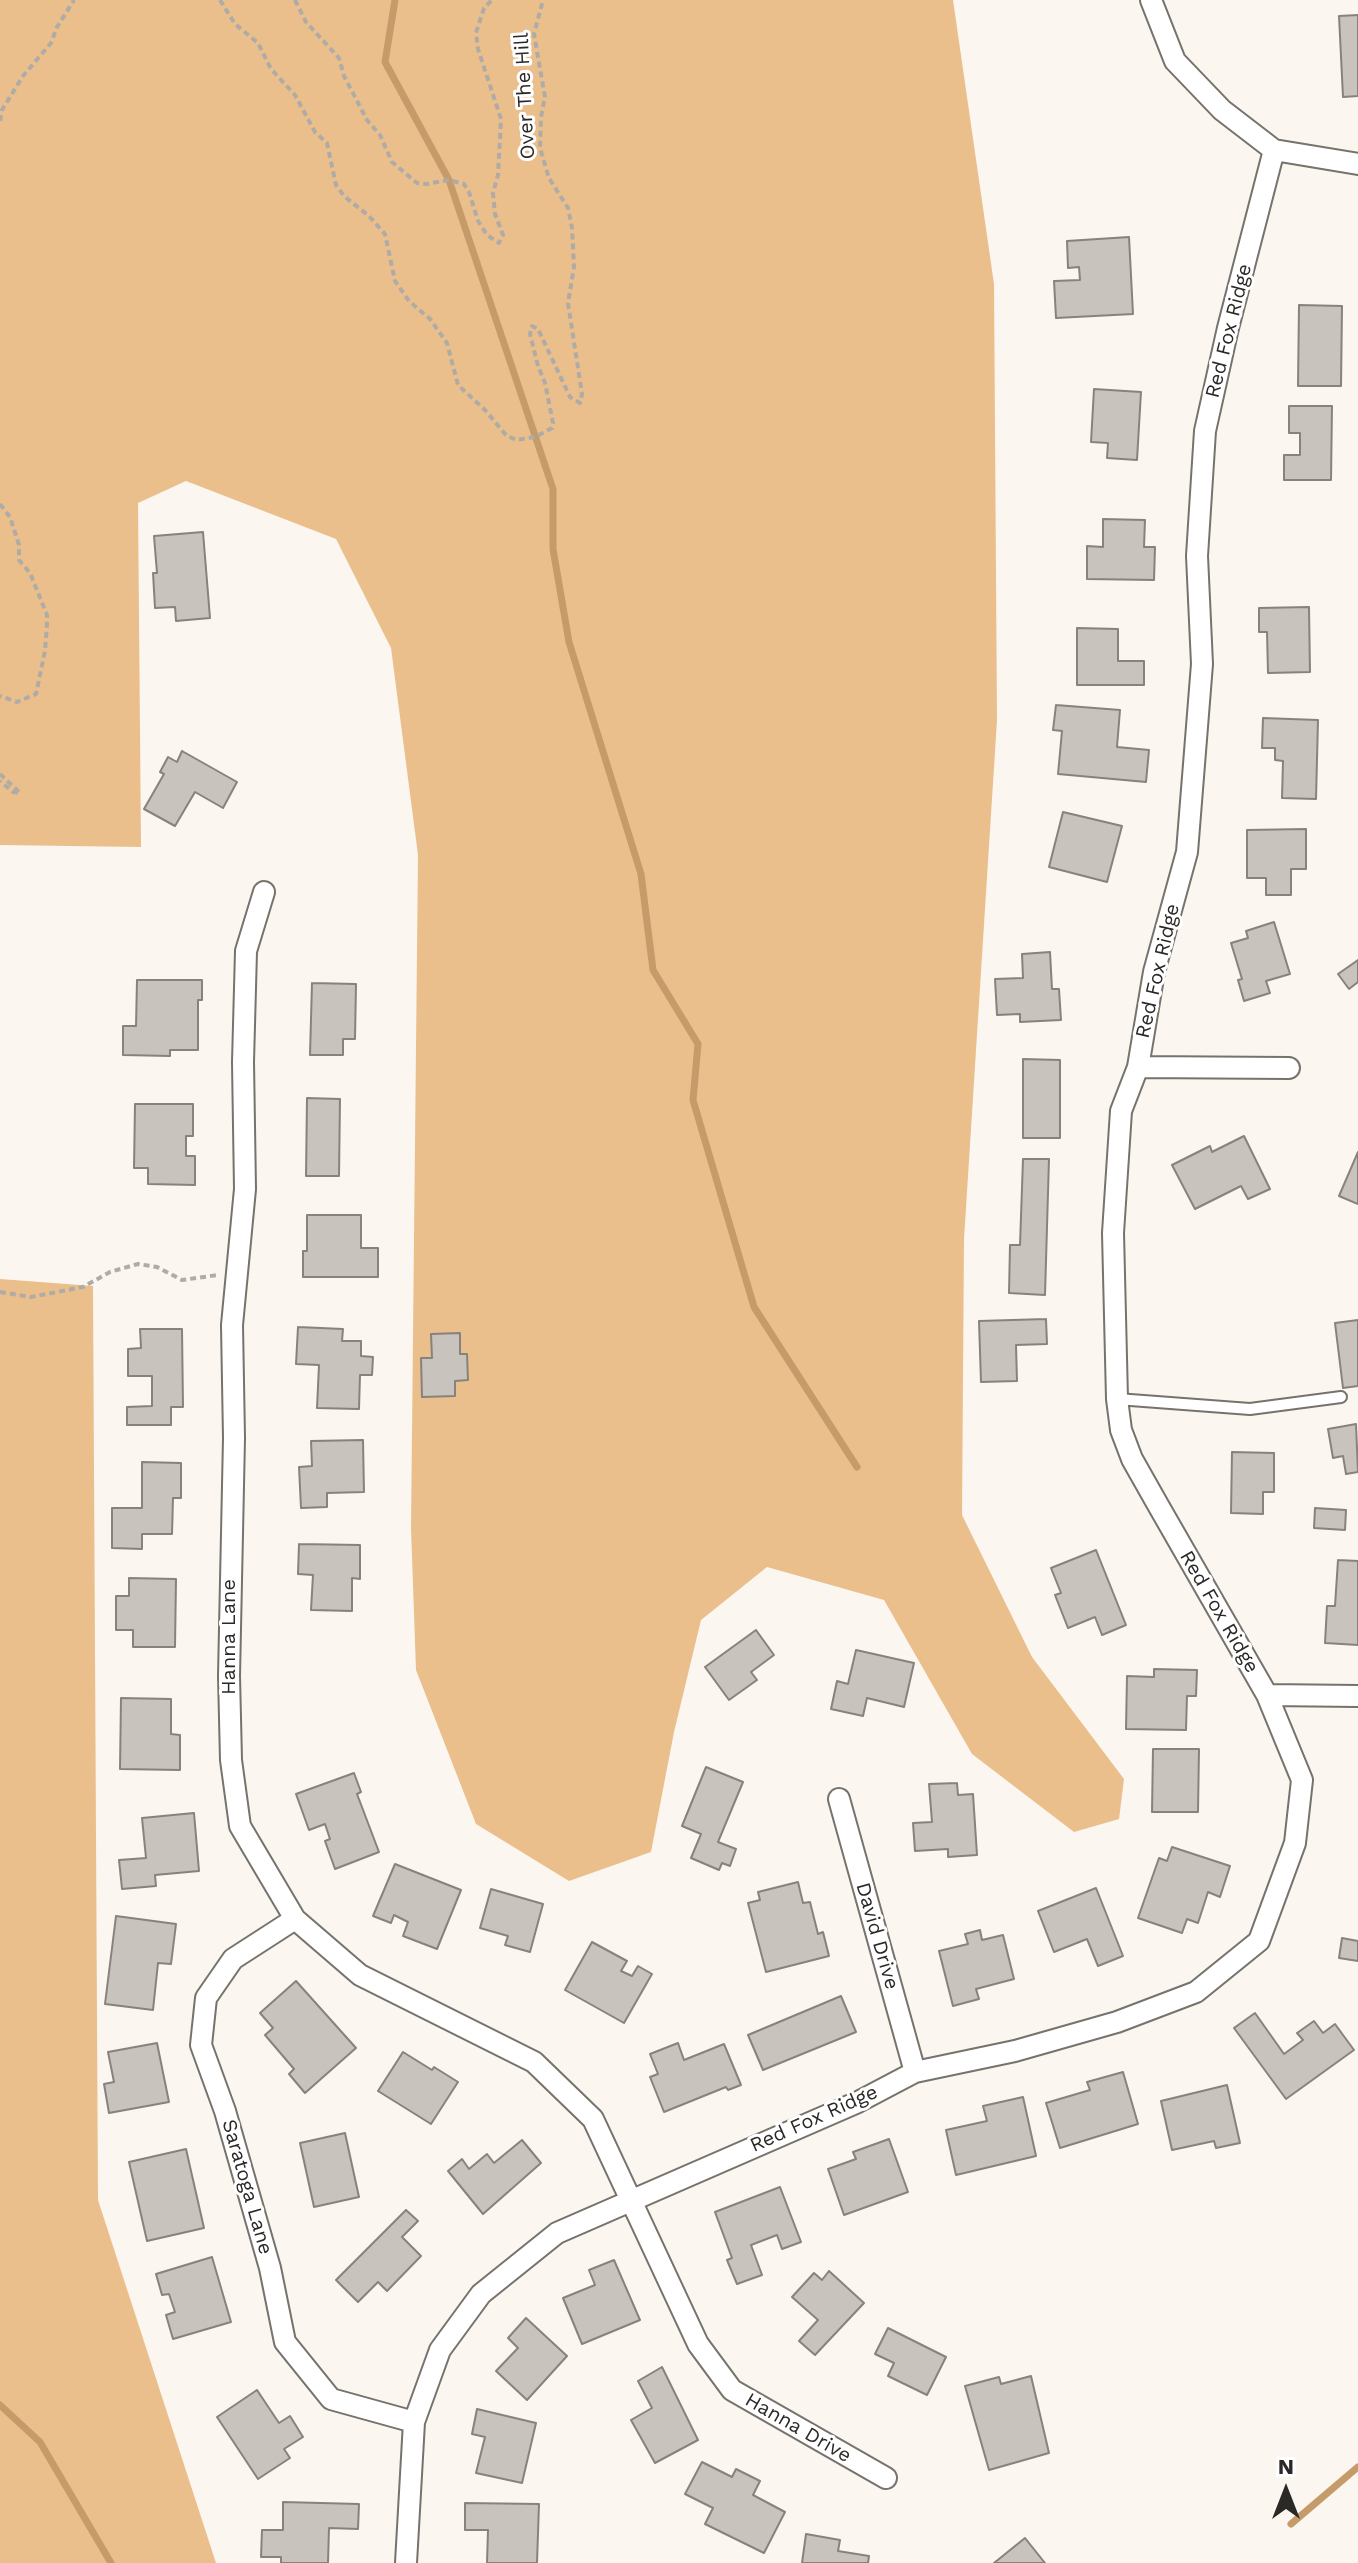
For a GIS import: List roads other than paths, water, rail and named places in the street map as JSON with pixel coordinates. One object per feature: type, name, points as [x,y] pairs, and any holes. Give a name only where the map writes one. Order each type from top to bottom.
[{"type":"street","points":[[1151,0],[1175,61],[1222,110],[1274,150],[1358,164]]},
{"type":"street","name":"Red Fox Ridge","points":[[406,2563],[414,2422],[440,2350],[481,2294],[557,2233],[858,2102],[915,2072],[1015,2051],[1117,2022],[1196,1992],[1259,1941],[1295,1843],[1302,1780],[1267,1695],[1132,1459],[1121,1430],[1117,1399],[1113,1233],[1121,1111],[1138,1067],[1154,972],[1187,852],[1202,664],[1197,556],[1205,431],[1274,150]]},
{"type":"street","name":"Hanna Lane","points":[[264,892],[246,951],[243,1062],[245,1189],[232,1325],[234,1438],[229,1577],[231,1760],[240,1826],[295,1919],[360,1975],[534,2062],[593,2119],[632,2199]]},
{"type":"street","points":[[1138,1067],[1289,1068]]},
{"type":"street","points":[[1267,1695],[1358,1696]]},
{"type":"street","name":"David Drive","points":[[839,1799],[915,2072]]},
{"type":"street","name":"Saratoga Lane","points":[[295,1919],[233,1959],[206,1998],[201,2045],[225,2111],[270,2268],[285,2342],[331,2399],[414,2422]]},
{"type":"street","name":"Hanna Drive","points":[[632,2199],[698,2344],[732,2390],[886,2478]]},
{"type":"lane","points":[[1117,1399],[1250,1409],[1341,1397]]},
{"type":"waterway","points":[[395,0],[385,62],[449,180],[553,489],[553,549],[569,642],[641,874],[653,970],[698,1044],[693,1100],[754,1307],[857,1467]]},
{"type":"waterway","points":[[0,2405],[40,2442],[111,2563]]},
{"type":"waterway","points":[[1291,2524],[1358,2467]]}]
